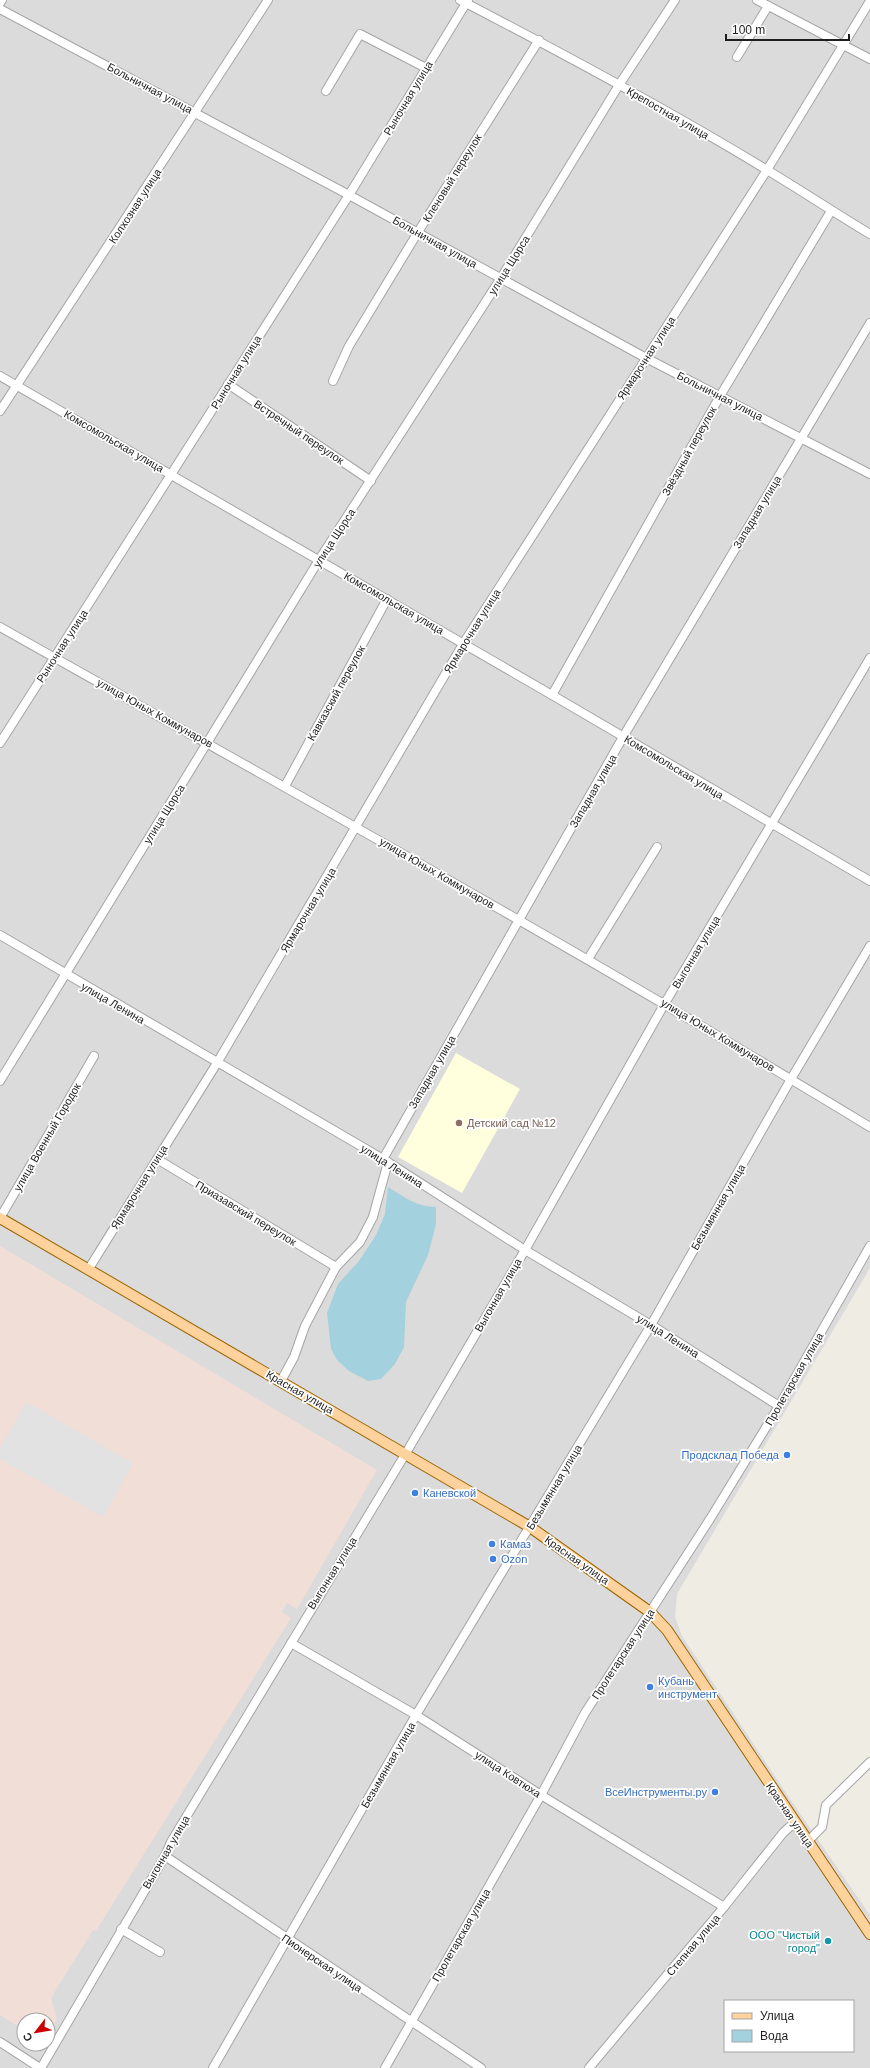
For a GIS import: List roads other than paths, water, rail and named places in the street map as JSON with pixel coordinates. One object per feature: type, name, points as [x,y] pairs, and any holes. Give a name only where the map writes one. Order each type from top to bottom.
[{"type":"main road","name":"Красная улица","points":[[0,1218],[406,1453],[530,1527],[650,1612],[667,1630],[870,1934]]},
{"type":"street","name":"Колхозная улица","points":[[0,411],[18,386],[268,0]]},
{"type":"street","name":"улица Щорса","points":[[0,1081],[320,560],[501,278],[619,85],[675,0]]},
{"type":"street","name":"Крепостная улица","points":[[465,1],[539,40],[767,170],[870,234]]},
{"type":"street","name":"Рыночная улица","points":[[0,743],[348,194],[426,68],[465,1]]},
{"type":"street","name":"Ярмарочная улица","points":[[88,1270],[217,1063],[463,644],[767,170],[870,1]]},
{"type":"street","points":[[737,57],[762,2],[843,47],[870,59]]},
{"type":"street","name":"Больничная улица","points":[[0,9],[348,194],[646,358],[870,474]]},
{"type":"street","points":[[326,91],[360,34],[426,68]]},
{"type":"street","name":"Кленовый переулок","points":[[333,381],[349,346],[418,232],[539,40]]},
{"type":"street","name":"Звёздный переулок","points":[[552,695],[720,396],[831,211]]},
{"type":"street","name":"Западная улица","points":[[281,1382],[294,1357],[305,1326],[336,1267],[360,1242],[373,1217],[385,1161],[519,920],[623,737],[870,323]]},
{"type":"street","name":"Комсомольская улица","points":[[0,376],[320,560],[771,825],[870,881]]},
{"type":"street","name":"Встречный переулок","points":[[228,384],[371,481]]},
{"type":"street","name":"Кавказский переулок","points":[[284,786],[387,599]]},
{"type":"street","name":"улица Юных Коммунаров","points":[[0,627],[208,743],[665,1003],[870,1127]]},
{"type":"street","name":"Выгонная улица","points":[[40,2068],[165,1856],[171,1842],[406,1453],[525,1250],[665,1003],[870,658]]},
{"type":"street","points":[[588,959],[657,847]]},
{"type":"street","name":"улица Ленина","points":[[0,935],[65,975],[385,1161],[525,1250],[651,1325],[779,1406]]},
{"type":"street","name":"Безымянная улица","points":[[213,2068],[416,1715],[651,1325],[791,1079],[870,946]]},
{"type":"street","name":"улица Военный Городок","points":[[0,1218],[94,1056]]},
{"type":"street","name":"Приазавский переулок","points":[[157,1159],[336,1267]]},
{"type":"street","name":"Пролетарская улица","points":[[385,2068],[541,1795],[585,1713],[710,1519],[779,1406],[870,1246]]},
{"type":"street","name":"улица Ковтюха","points":[[292,1643],[416,1715],[541,1795],[724,1907]]},
{"type":"street","points":[[808,1840],[822,1827],[826,1804],[870,1762]]},
{"type":"street","name":"Степная улица","points":[[589,2068],[724,1907],[783,1833],[795,1822]]},
{"type":"street","name":"Пионерская улица","points":[[165,1856],[410,2022],[481,2068]]},
{"type":"street","points":[[121,1929],[160,1952]]},
{"type":"street","points":[[0,2042],[40,2068]]},
{"type":"water","points":[[388,1187],[405,1198],[417,1203],[429,1207],[436,1207],[436,1224],[428,1255],[406,1302],[404,1347],[395,1364],[381,1379],[368,1381],[349,1371],[337,1360],[331,1349],[327,1313],[338,1284],[359,1261],[376,1235],[385,1214]]},
{"type":"place","name":"Детский сад №12","points":[[459,1123]]},
{"type":"place","name":"Продсклад Победа","points":[[787,1455]]},
{"type":"place","name":"Каневской","points":[[415,1493]]},
{"type":"place","name":"Камаз","points":[[492,1544]]},
{"type":"place","name":"Ozon","points":[[493,1559]]},
{"type":"place","name":"Кубань инструмент","points":[[650,1687]]},
{"type":"place","name":"ВсеИнструменты.ру","points":[[715,1792]]},
{"type":"place","name":"ООО \"Чистый город\"","points":[[828,1941]]}]
